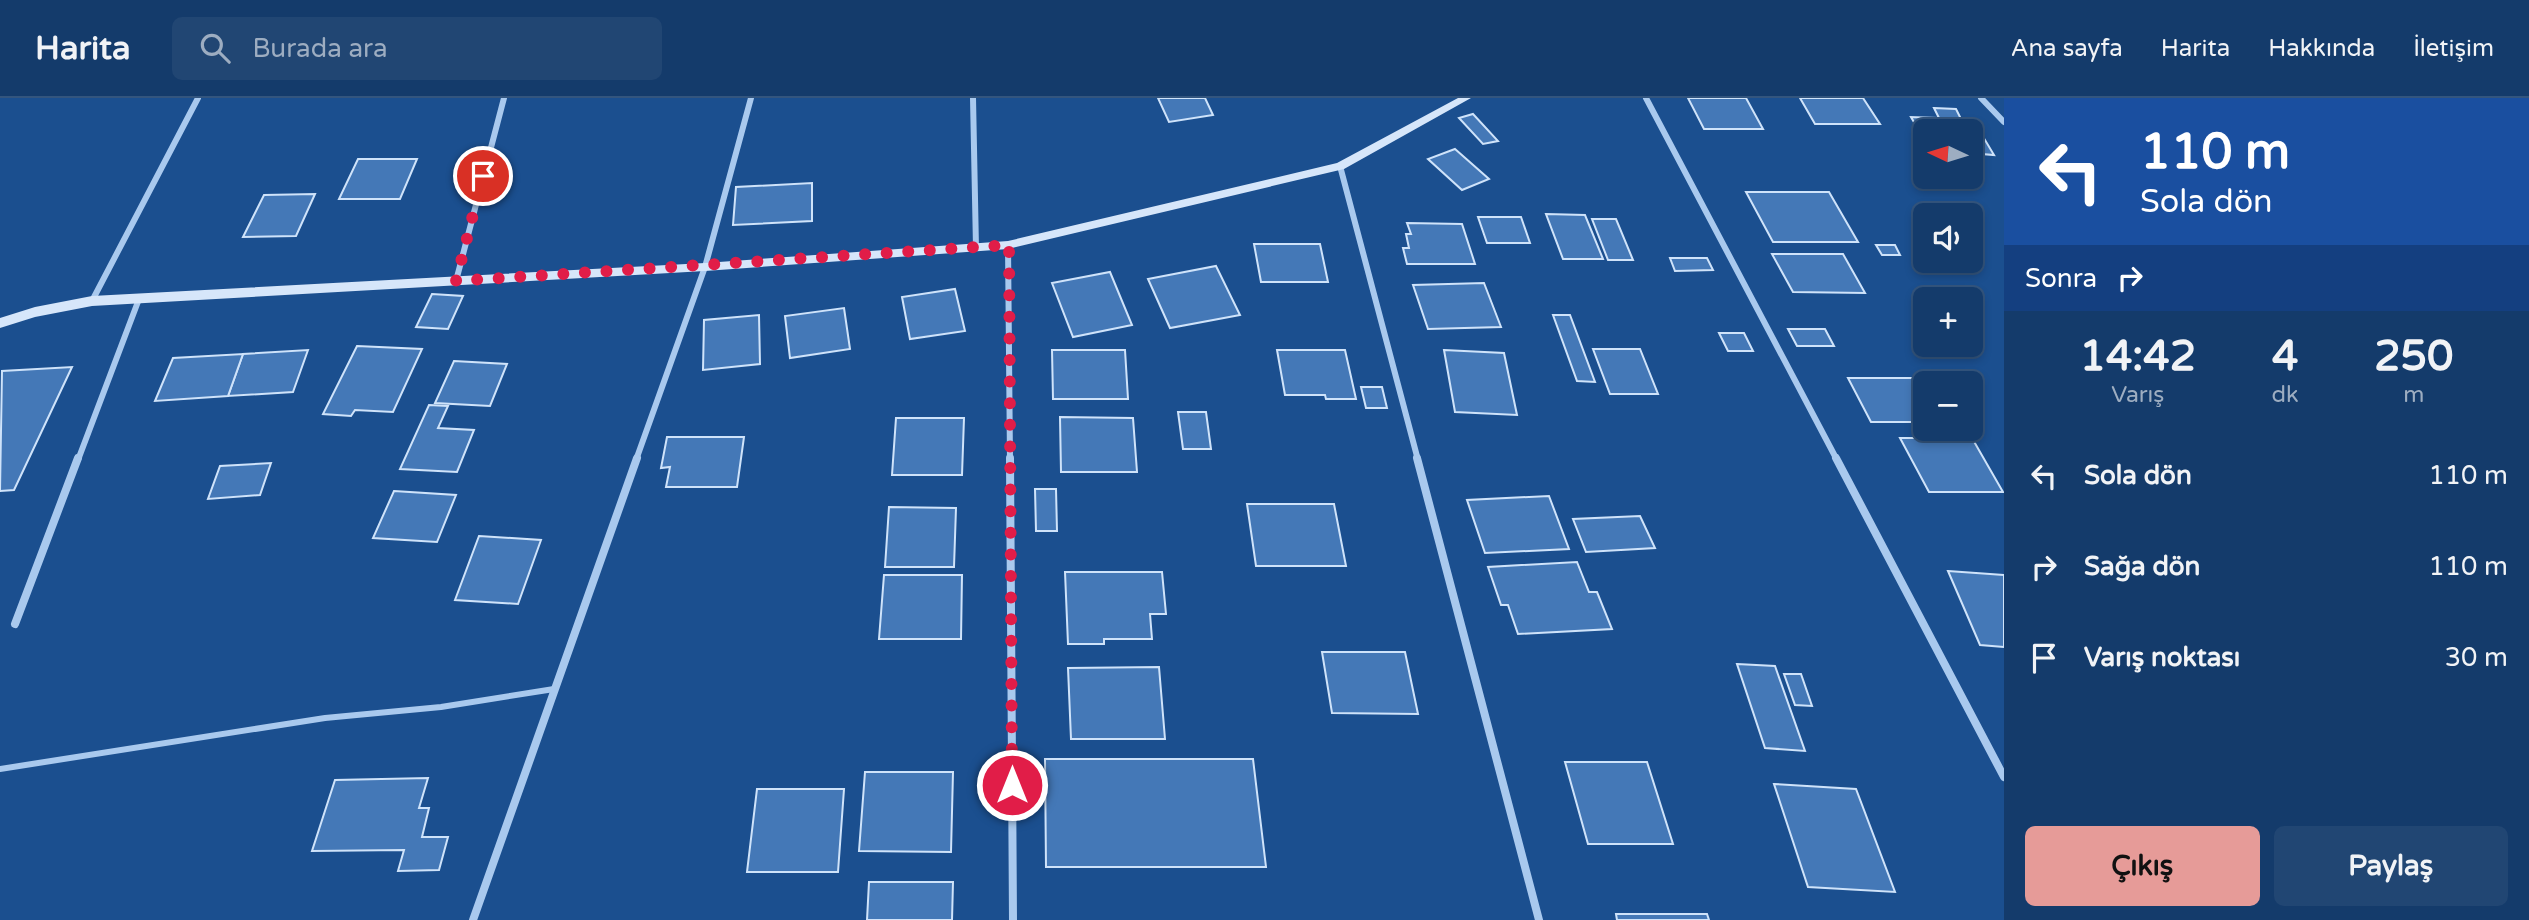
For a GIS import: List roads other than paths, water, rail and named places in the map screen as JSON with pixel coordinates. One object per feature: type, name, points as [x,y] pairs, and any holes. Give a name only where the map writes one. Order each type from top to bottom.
[{"type":"street","points":[[92,301],[198,98]]},
{"type":"street","points":[[456,281],[504,98]]},
{"type":"street","points":[[473,920],[705,267],[751,98]]},
{"type":"street","points":[[973,98],[976,247]]},
{"type":"street","points":[[0,323],[35,312],[92,301],[705,267],[1009,245],[1340,166],[1466,98]]},
{"type":"street","points":[[1646,98],[2004,777]]},
{"type":"street","points":[[1981,98],[2004,122]]},
{"type":"street","points":[[1340,166],[1539,920]]},
{"type":"street","points":[[1009,245],[1013,920]]},
{"type":"street","points":[[15,624],[138,299]]},
{"type":"lane","points":[[0,769],[325,718],[441,707],[557,689]]}]
